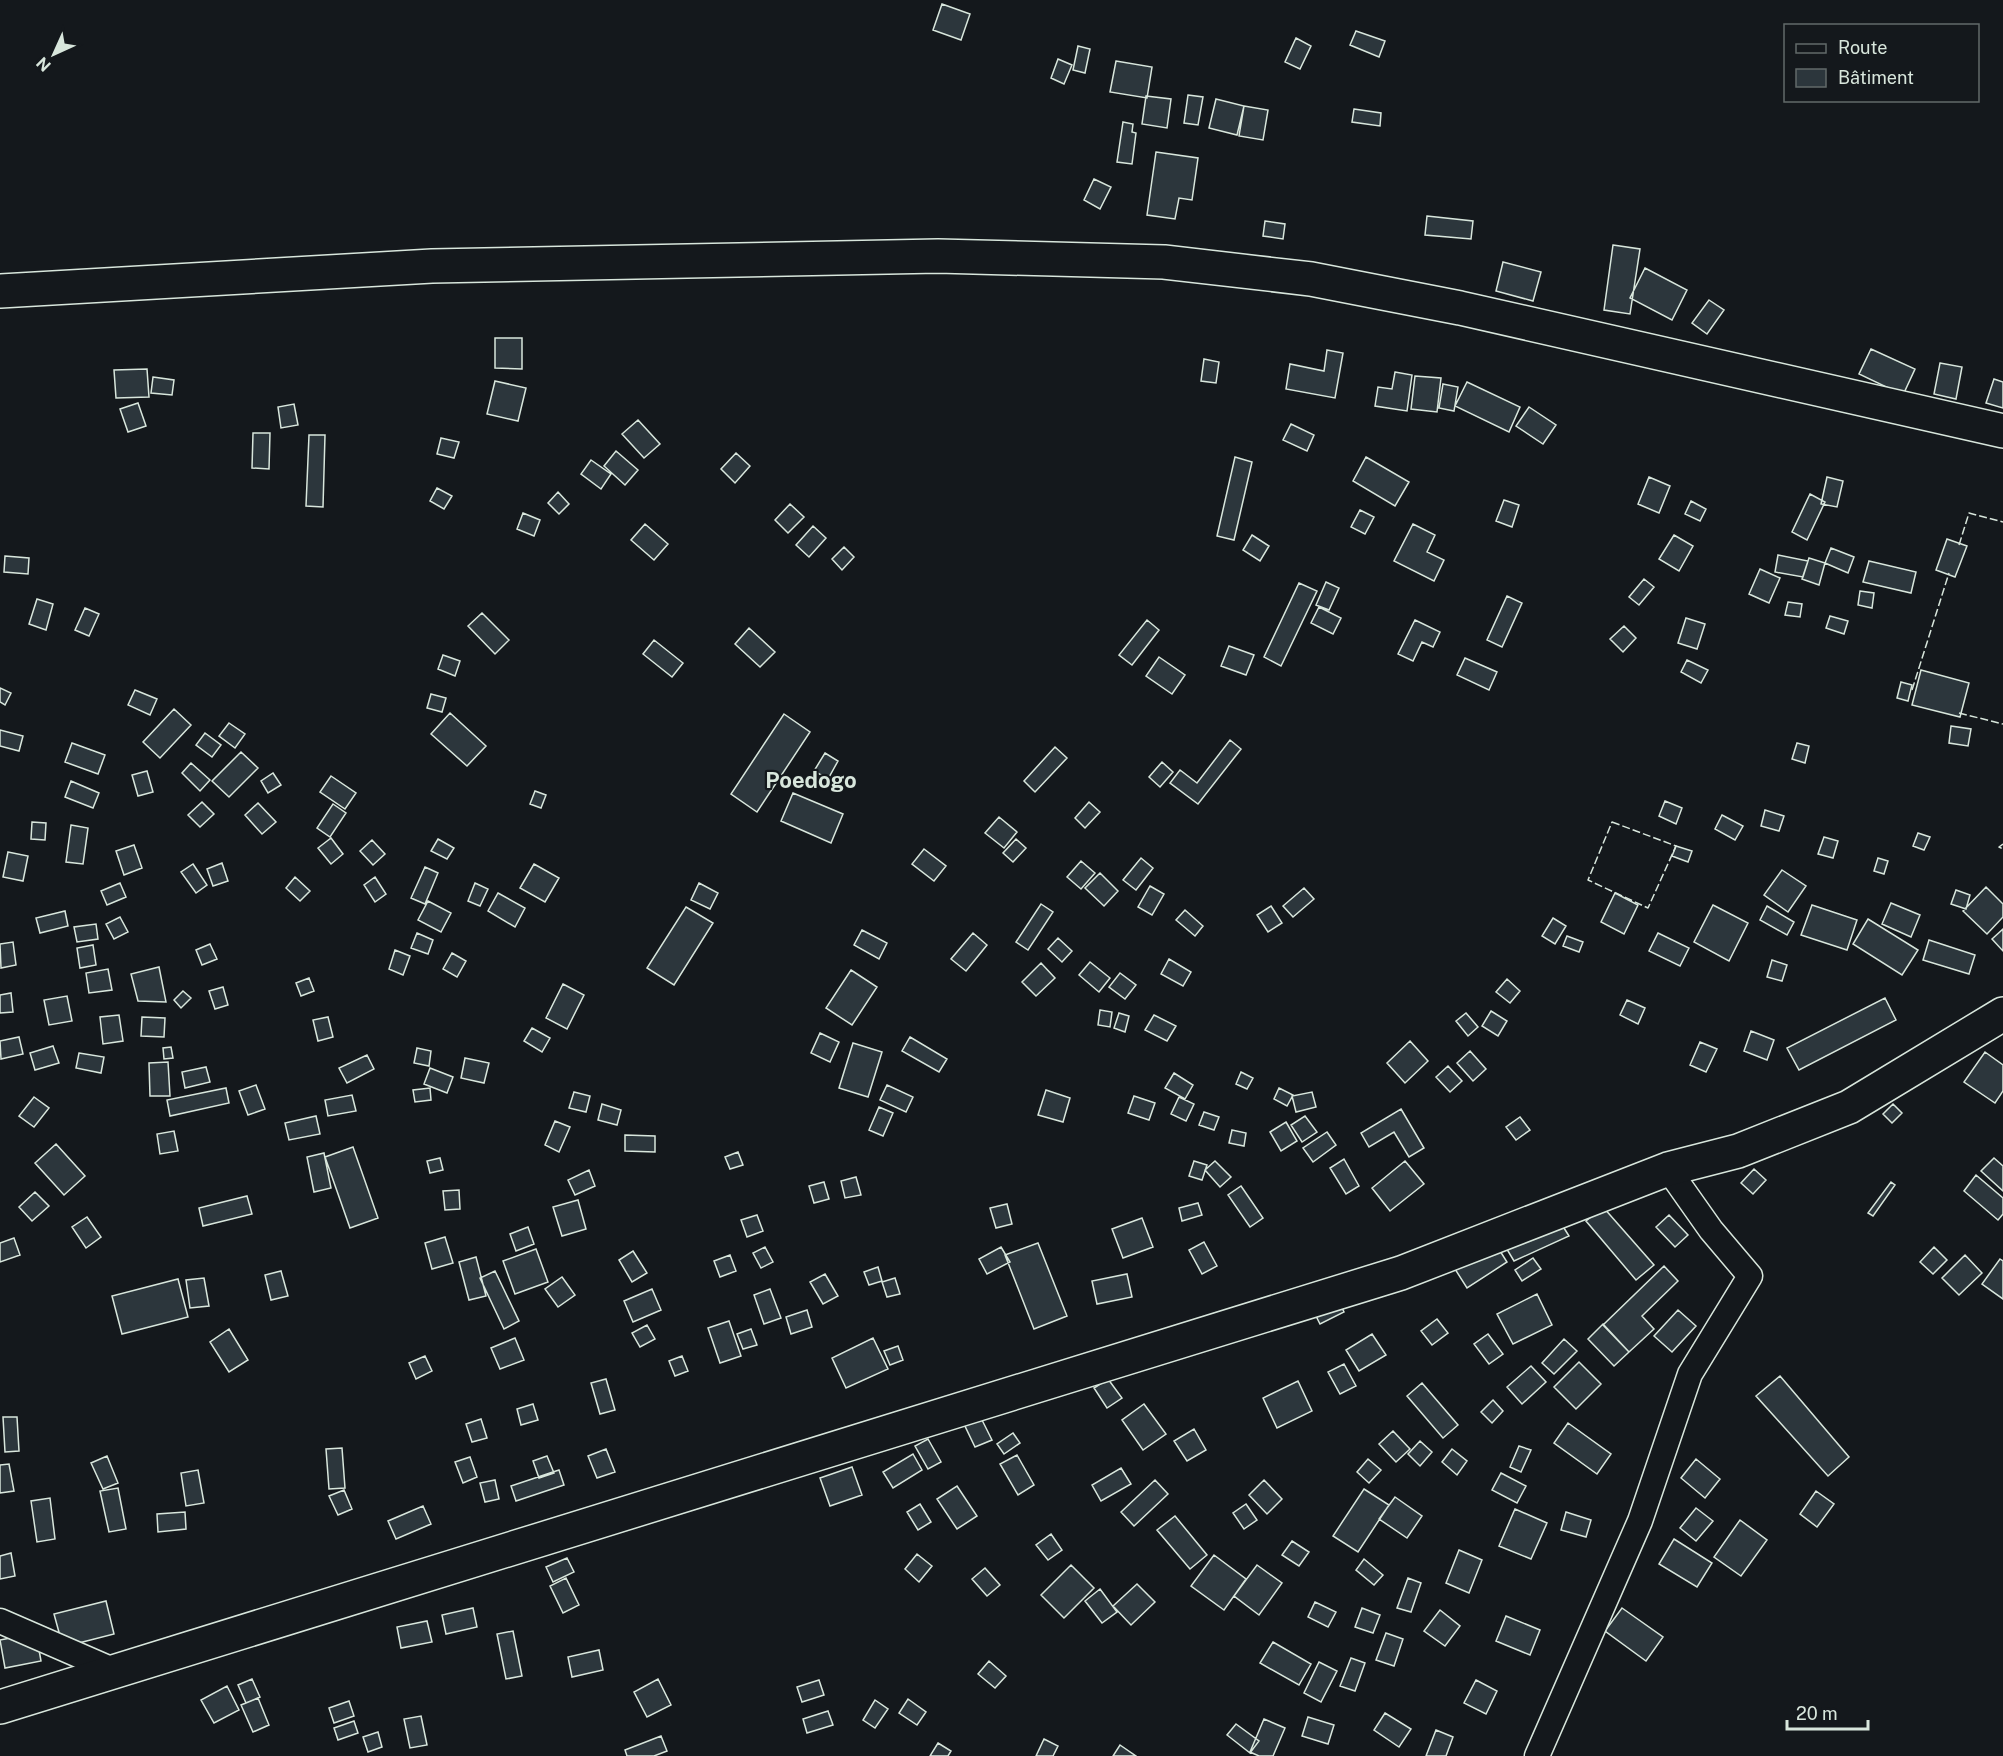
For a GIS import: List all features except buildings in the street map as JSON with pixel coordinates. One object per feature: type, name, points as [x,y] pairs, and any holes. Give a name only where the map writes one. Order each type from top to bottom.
[{"type":"street","points":[[0,291],[432,266],[938,256],[1164,262],[1311,279],[1460,308],[2003,431]]},
{"type":"street","points":[[0,1707],[1401,1273],[1668,1169],[1738,1150],[1849,1107],[2003,1014]]},
{"type":"street","points":[[1537,1756],[1640,1521],[1690,1374],[1750,1276],[1711,1230],[1668,1169]]},
{"type":"street","points":[[0,1621],[115,1671]]},
{"type":"fence","points":[[1959,545],[1969,513],[2003,522]]},
{"type":"fence","points":[[1912,690],[1949,573]]},
{"type":"fence","points":[[1959,713],[2003,724]]},
{"type":"fence","points":[[1612,822],[1676,846],[1648,908],[1588,880],[1612,822]]},
{"type":"fence","points":[[2003,844],[1999,847],[2003,849]]},
{"type":"district","name":"Poedogo","points":[[811,780]]}]
